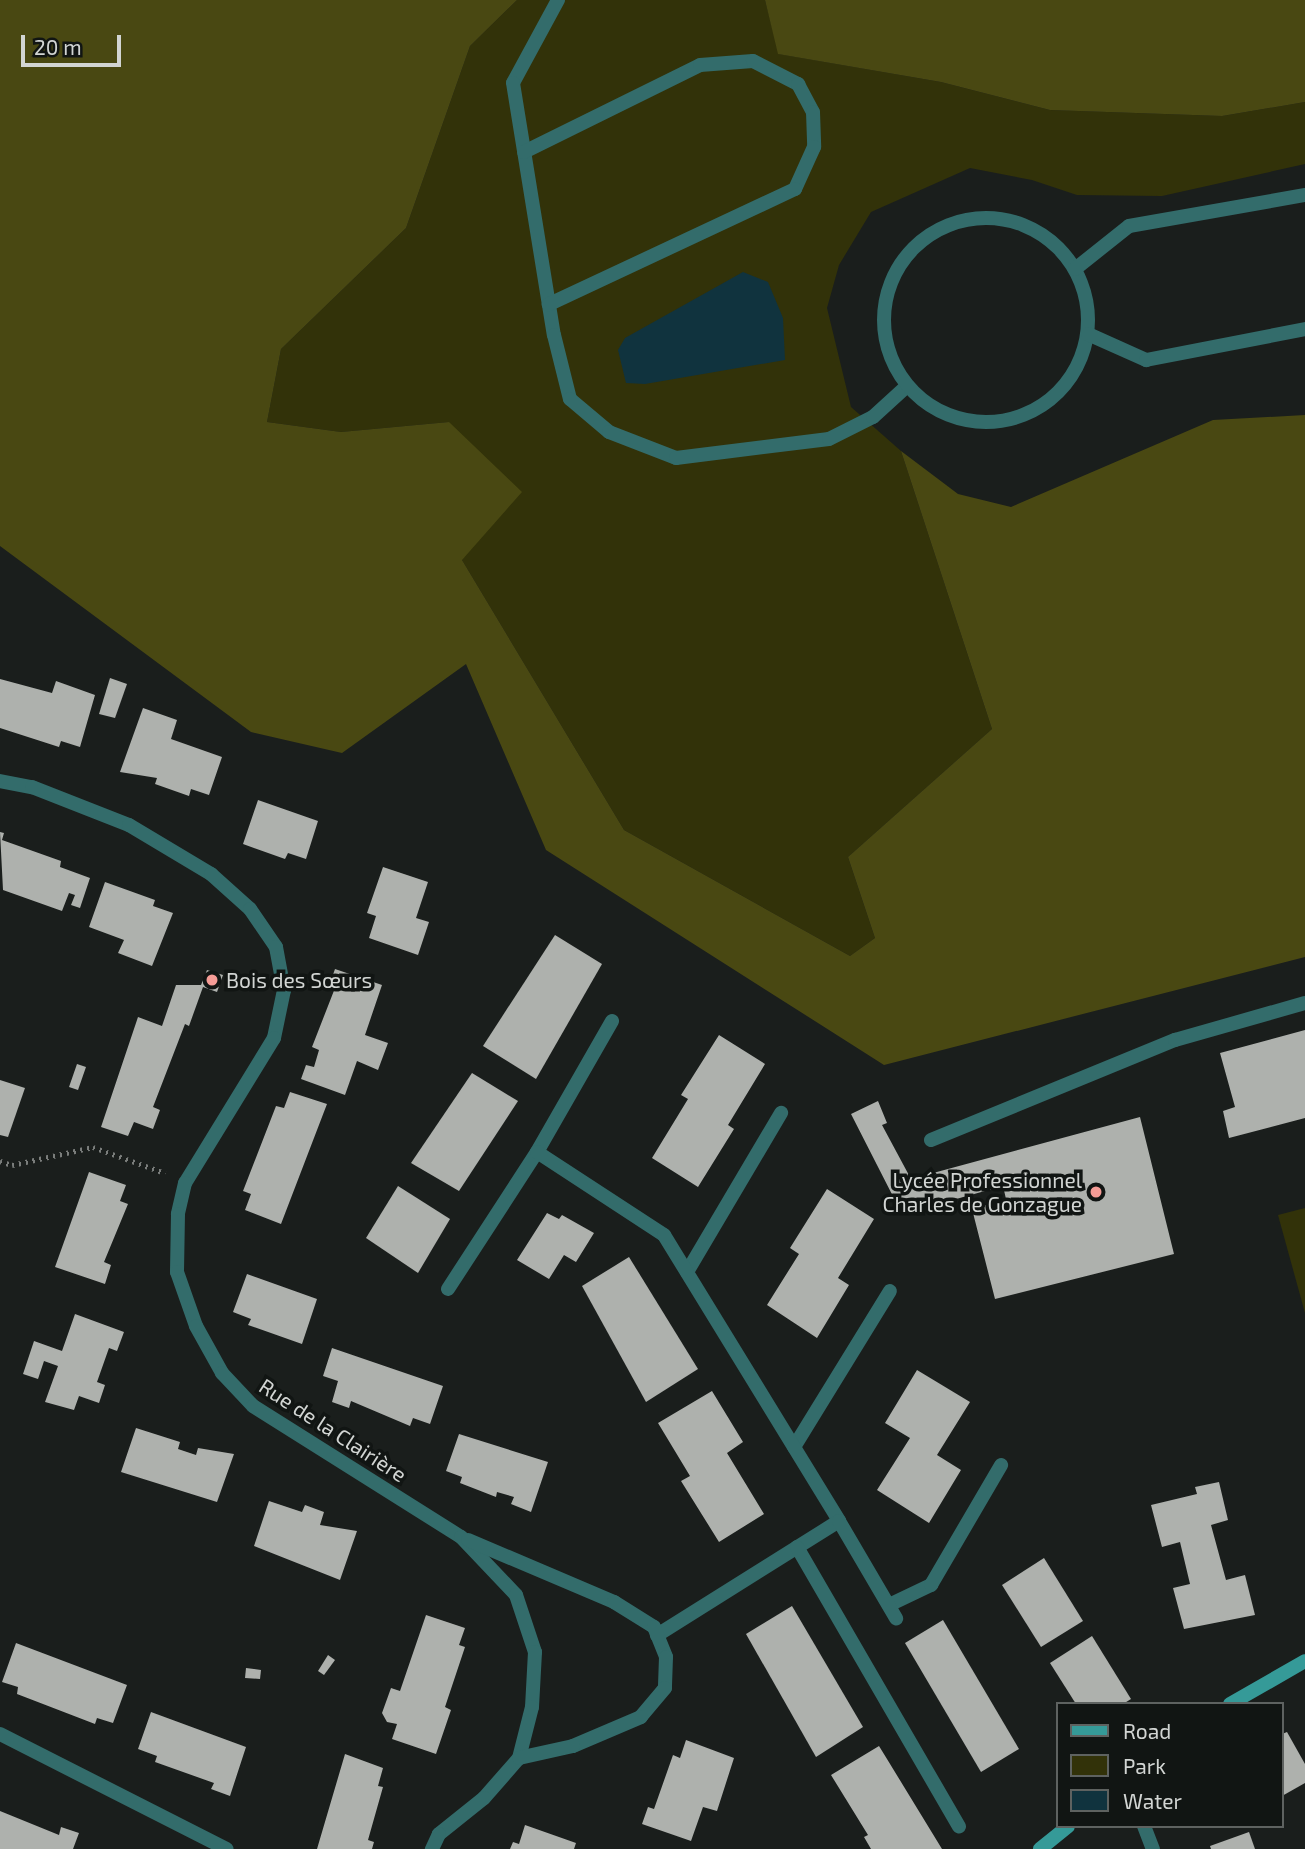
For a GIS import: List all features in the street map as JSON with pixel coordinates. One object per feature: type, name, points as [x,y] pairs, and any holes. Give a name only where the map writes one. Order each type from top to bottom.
[{"type":"street","points":[[558,0],[513,83],[549,304],[570,399],[609,432],[676,458],[829,439],[873,417],[907,386]]},
{"type":"street","points":[[524,152],[700,65],[753,61],[798,84],[813,112],[814,147],[795,189],[549,304]]},
{"type":"street","points":[[1075,269],[1129,226],[1305,195]]},
{"type":"street","points":[[992,217],[1014,222],[1054,242],[1075,269],[1087,300],[1088,334],[1078,366],[1058,394],[1031,413],[998,422],[965,421],[933,408],[907,386],[890,357],[883,323],[888,290],[903,259],[927,235],[958,220],[992,217]]},
{"type":"street","points":[[1088,334],[1146,360],[1305,328]]},
{"type":"street","name":"Rue de la Clairière","points":[[0,781],[32,787],[129,825],[211,874],[250,909],[276,947],[284,990],[274,1038],[185,1183],[178,1214],[177,1272],[196,1326],[222,1373],[253,1406],[461,1537],[516,1595],[535,1652],[532,1707],[519,1758],[484,1798],[439,1834],[432,1849]]},
{"type":"street","points":[[931,1140],[1175,1040],[1305,1003]]},
{"type":"street","points":[[448,1289],[537,1152],[612,1021]]},
{"type":"street","points":[[687,1272],[782,1113]]},
{"type":"street","points":[[537,1152],[664,1235],[893,1612],[931,1585],[1001,1465]]},
{"type":"street","points":[[794,1447],[890,1290]]},
{"type":"street","points":[[657,1635],[839,1521]]},
{"type":"street","points":[[461,1537],[614,1602],[654,1627],[666,1657],[666,1688],[640,1717],[573,1746],[519,1758]]},
{"type":"street","points":[[797,1547],[959,1827]]},
{"type":"street","points":[[1233,1702],[1305,1661]]},
{"type":"street","points":[[0,1734],[227,1849]]},
{"type":"street","points":[[1040,1849],[1066,1828]]},
{"type":"street","points":[[1145,1828],[1153,1849]]},
{"type":"path","points":[[0,1161],[12,1166],[93,1147],[185,1183]]},
{"type":"green space","points":[[517,0],[765,0],[779,54],[941,82],[1050,110],[1222,116],[1305,102],[1305,164],[1162,196],[1077,195],[1032,180],[970,168],[871,212],[839,265],[827,308],[851,407],[901,451],[992,729],[848,857],[875,938],[850,956],[624,830],[462,560],[449,422],[341,432],[267,422],[281,349],[406,228],[470,46]]},
{"type":"green space","points":[[1305,1208],[1305,1313],[1278,1215]]},
{"type":"shaded area","points":[[0,0],[517,0],[470,46],[406,228],[281,349],[267,422],[341,432],[449,422],[522,492],[462,560],[624,830],[850,956],[875,938],[848,857],[992,729],[901,451],[958,494],[1011,507],[1213,420],[1305,415],[1305,957],[884,1065],[546,850],[466,664],[342,753],[251,732],[0,546]]},
{"type":"shaded area","points":[[765,0],[1305,0],[1305,102],[1222,116],[1050,110],[941,82],[778,54]]},
{"type":"water","points":[[743,272],[768,282],[783,318],[785,360],[645,384],[626,383],[618,350],[625,338]]},
{"type":"building","points":[[110,678],[127,684],[115,718],[99,714]]},
{"type":"building","points":[[0,679],[52,693],[56,681],[95,695],[80,747],[61,741],[59,747],[0,728]]},
{"type":"building","points":[[143,708],[177,720],[171,739],[222,757],[209,795],[191,789],[189,796],[155,784],[157,778],[120,772]]},
{"type":"building","points":[[258,800],[318,821],[306,859],[288,853],[285,859],[243,844]]},
{"type":"building","points":[[0,832],[4,833],[2,840],[61,861],[60,867],[90,878],[80,908],[71,905],[75,895],[69,893],[62,911],[3,890]]},
{"type":"building","points":[[383,867],[428,882],[416,918],[429,922],[418,955],[369,938],[376,916],[367,913]]},
{"type":"building","points":[[105,882],[155,900],[153,906],[173,913],[152,966],[118,953],[124,940],[89,927]]},
{"type":"building","points":[[555,935],[602,964],[536,1079],[483,1046]]},
{"type":"building","points":[[335,969],[382,985],[365,1035],[388,1043],[378,1070],[357,1061],[345,1095],[301,1079],[306,1065],[314,1067],[319,1050],[312,1047],[335,988],[329,986]]},
{"type":"building","points":[[207,970],[223,975],[217,992],[203,987],[189,1026],[185,1024],[153,1107],[160,1110],[153,1129],[134,1122],[128,1136],[101,1127],[138,1017],[162,1026],[176,985],[201,985]]},
{"type":"building","points":[[1305,1030],[1305,1118],[1229,1138],[1223,1111],[1235,1107],[1220,1053]]},
{"type":"building","points":[[719,1035],[765,1064],[728,1125],[734,1129],[698,1187],[652,1158],[688,1099],[681,1095]]},
{"type":"building","points":[[77,1064],[86,1067],[78,1090],[69,1087]]},
{"type":"building","points":[[472,1073],[518,1101],[459,1191],[411,1163]]},
{"type":"building","points":[[0,1080],[25,1088],[8,1137],[0,1135]]},
{"type":"building","points":[[290,1092],[327,1104],[281,1224],[245,1210],[251,1194],[243,1191],[276,1106],[284,1108]]},
{"type":"building","points":[[878,1101],[887,1123],[882,1125],[911,1179],[1140,1117],[1174,1254],[995,1299],[972,1209],[1006,1199],[1003,1186],[902,1214],[851,1114]]},
{"type":"building","points":[[89,1172],[126,1185],[120,1201],[128,1204],[104,1262],[111,1265],[105,1284],[55,1267]]},
{"type":"building","points":[[398,1186],[450,1219],[418,1273],[366,1238]]},
{"type":"building","points":[[827,1189],[874,1219],[838,1278],[849,1285],[817,1338],[767,1305],[799,1254],[790,1248]]},
{"type":"building","points":[[547,1213],[559,1219],[562,1215],[594,1233],[576,1262],[564,1255],[549,1279],[517,1260]]},
{"type":"building","points":[[629,1257],[698,1369],[646,1402],[582,1286]]},
{"type":"building","points":[[247,1274],[317,1299],[302,1344],[248,1325],[251,1319],[233,1312]]},
{"type":"building","points":[[75,1314],[124,1332],[117,1351],[109,1348],[97,1382],[105,1385],[99,1403],[79,1396],[74,1410],[45,1402],[58,1366],[44,1361],[38,1379],[23,1374],[34,1341],[62,1351]]},
{"type":"building","points":[[332,1348],[443,1386],[430,1424],[413,1418],[410,1426],[351,1401],[349,1408],[332,1402],[338,1381],[323,1376]]},
{"type":"building","points":[[917,1370],[970,1402],[937,1455],[961,1470],[929,1523],[877,1490],[910,1438],[885,1423]]},
{"type":"building","points":[[712,1391],[743,1442],[727,1453],[764,1514],[719,1542],[681,1481],[690,1476],[658,1423]]},
{"type":"building","points":[[136,1428],[180,1442],[178,1449],[196,1455],[198,1448],[234,1454],[217,1502],[121,1472]]},
{"type":"building","points":[[459,1434],[548,1462],[531,1512],[511,1504],[514,1497],[497,1492],[496,1497],[460,1483],[462,1477],[446,1471]]},
{"type":"building","points":[[1219,1482],[1228,1520],[1211,1525],[1226,1580],[1245,1575],[1255,1615],[1184,1629],[1173,1588],[1190,1584],[1180,1542],[1162,1547],[1151,1505],[1197,1494],[1195,1487]]},
{"type":"building","points":[[269,1501],[302,1512],[305,1505],[324,1512],[320,1525],[357,1531],[340,1580],[254,1546]]},
{"type":"building","points":[[1044,1558],[1083,1621],[1041,1647],[1002,1585]]},
{"type":"building","points":[[792,1606],[863,1727],[816,1757],[746,1634]]},
{"type":"building","points":[[426,1615],[465,1628],[459,1645],[465,1647],[445,1707],[451,1710],[436,1754],[392,1739],[397,1724],[387,1722],[382,1713],[391,1688],[400,1691]]},
{"type":"building","points":[[943,1620],[1019,1749],[981,1772],[905,1643]]},
{"type":"building","points":[[1092,1636],[1131,1699],[1126,1702],[1075,1702],[1050,1663]]},
{"type":"building","points":[[16,1643],[127,1685],[113,1723],[97,1718],[95,1724],[17,1694],[18,1687],[2,1682]]},
{"type":"building","points":[[328,1655],[335,1660],[324,1675],[318,1671]]},
{"type":"building","points":[[246,1668],[261,1670],[260,1679],[245,1678]]},
{"type":"building","points":[[151,1712],[246,1747],[230,1796],[211,1789],[214,1783],[155,1762],[157,1756],[138,1749]]},
{"type":"building","points":[[1287,1732],[1305,1764],[1305,1783],[1284,1795],[1284,1733]]},
{"type":"building","points":[[686,1740],[734,1758],[717,1811],[703,1807],[691,1841],[642,1824],[648,1807],[654,1809],[673,1755],[680,1758]]},
{"type":"building","points":[[879,1746],[942,1849],[871,1849],[864,1837],[868,1835],[831,1775]]},
{"type":"building","points":[[345,1754],[383,1768],[378,1786],[383,1787],[368,1840],[374,1842],[372,1849],[317,1849]]},
{"type":"building","points":[[0,1811],[59,1835],[61,1827],[79,1833],[73,1849],[0,1849]]},
{"type":"building","points":[[525,1825],[576,1843],[574,1849],[510,1849],[513,1842],[519,1844]]},
{"type":"building","points":[[1249,1832],[1255,1849],[1211,1849],[1210,1846]]},
{"type":"place","name":"Bois des Sœurs","points":[[212,980]]},
{"type":"place","name":"Lycée Professionnel Charles de Gonzague","points":[[1096,1192]]}]
